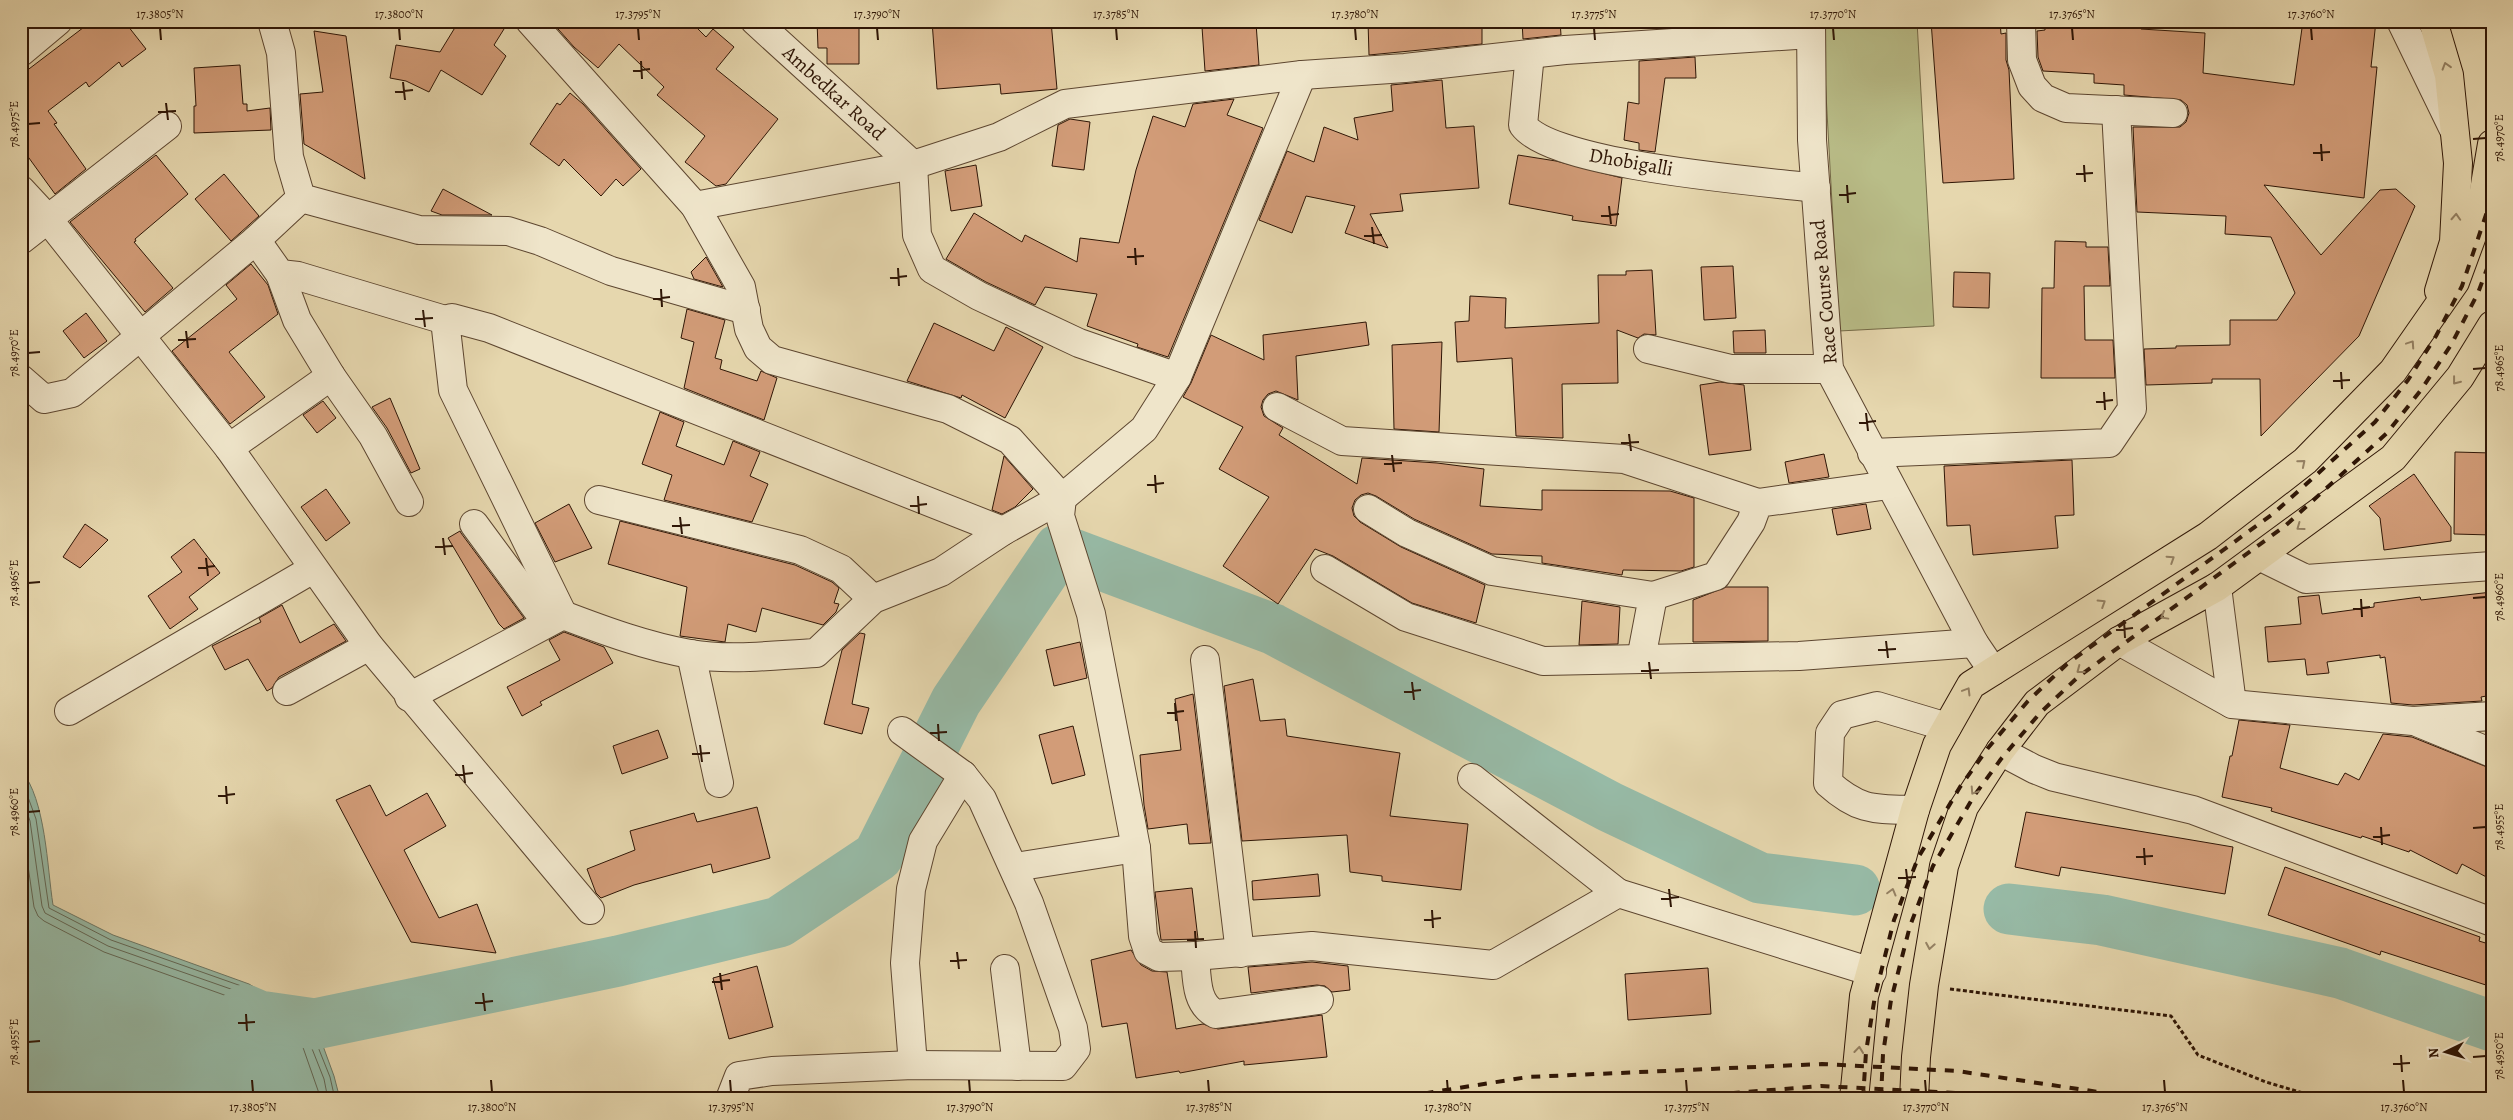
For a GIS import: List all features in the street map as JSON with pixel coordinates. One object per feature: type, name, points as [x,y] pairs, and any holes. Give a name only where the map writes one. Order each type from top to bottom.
[{"type":"main road","points":[[2432,314],[2454,242],[2458,163],[2449,75],[2433,21]]},
{"type":"main road","points":[[1854,1099],[1864,996],[1914,810],[1936,744],[1970,685],[2208,536],[2305,461],[2393,371],[2455,282],[2480,214],[2492,144]]},
{"type":"main road","points":[[1914,1099],[1916,1057],[1924,985],[1944,866],[1964,807],[2000,751],[2037,703],[2119,641],[2217,587],[2393,458],[2460,377],[2492,326]]},
{"type":"street","points":[[21,52],[58,21]]},
{"type":"street","points":[[272,21],[281,53],[290,157],[301,198]]},
{"type":"street","points":[[530,21],[695,206],[741,287],[749,329],[758,348],[772,360],[948,409],[1010,440],[1061,507],[1092,614],[1136,848],[1142,936],[1148,951],[1159,957],[1194,956],[1312,946],[1493,965],[1618,893]]},
{"type":"street","name":"Ambedkar Road","points":[[755,21],[913,165]]},
{"type":"street","points":[[2021,21],[2022,60],[2032,86],[2043,98],[2066,108],[2173,113]]},
{"type":"street","points":[[2401,21],[2455,131]]},
{"type":"street","points":[[695,206],[913,165],[999,137],[1065,104],[1302,75],[1405,68],[1530,54],[1811,28]]},
{"type":"street","name":"Race Course Road","points":[[1811,28],[1812,140],[1829,369],[1974,643],[1993,671]]},
{"type":"street","name":"Dhobigalli","points":[[1530,54],[1523,125],[1529,133],[1568,150],[1632,165],[1816,188]]},
{"type":"street","points":[[474,524],[555,619],[631,641],[691,654],[718,656],[816,654],[873,599],[941,572],[1003,530],[1061,507],[1144,429],[1177,377],[1302,75]]},
{"type":"street","points":[[1872,453],[2109,443],[2132,409],[2116,110]]},
{"type":"street","points":[[21,240],[167,126]]},
{"type":"street","points":[[913,165],[917,235],[932,269],[978,296],[1079,343],[1177,377]]},
{"type":"street","points":[[21,190],[47,218],[229,448],[313,569],[409,697],[590,910]]},
{"type":"street","points":[[21,379],[44,399],[72,393],[139,335],[256,240],[301,198]]},
{"type":"street","points":[[301,198],[419,230],[508,230],[540,241],[611,271],[746,310]]},
{"type":"street","points":[[256,240],[280,274],[298,320],[330,376],[373,436],[409,502]]},
{"type":"street","points":[[280,274],[298,276],[445,320],[452,318],[489,328],[1003,530]]},
{"type":"street","points":[[445,320],[453,390],[555,619]]},
{"type":"street","points":[[1648,349],[1731,369],[1829,369]]},
{"type":"street","points":[[229,448],[330,376]]},
{"type":"street","points":[[1278,407],[1342,441],[1624,459],[1758,503],[1890,485]]},
{"type":"street","points":[[599,500],[800,550],[841,569],[873,599]]},
{"type":"street","points":[[1368,509],[1406,533],[1492,571],[1654,596],[1716,576],[1751,522],[1758,503]]},
{"type":"street","points":[[2260,557],[2306,579],[2492,566]]},
{"type":"street","points":[[1325,568],[1406,618],[1543,661],[1799,656],[1974,643]]},
{"type":"street","points":[[69,712],[313,569]]},
{"type":"street","points":[[2217,587],[2232,704]]},
{"type":"street","points":[[1641,659],[1654,596]]},
{"type":"street","points":[[409,697],[555,619]]},
{"type":"street","points":[[2119,641],[2232,704],[2413,721],[2492,716]]},
{"type":"street","points":[[288,691],[369,646]]},
{"type":"street","points":[[691,654],[719,783]]},
{"type":"street","points":[[1205,660],[1240,953]]},
{"type":"street","points":[[1914,810],[1873,809],[1845,798],[1828,782],[1830,733],[1842,715],[1877,706],[1946,727]]},
{"type":"street","points":[[2413,721],[2492,753]]},
{"type":"street","points":[[730,1099],[739,1076],[772,1071],[913,1065],[1063,1066],[1076,1049],[1073,1028],[1015,867],[982,799],[962,775],[902,731]]},
{"type":"street","points":[[2000,751],[2034,770],[2193,810],[2492,922]]},
{"type":"street","points":[[913,1065],[905,963],[911,889],[923,841],[962,775]]},
{"type":"street","points":[[1472,778],[1618,893],[1872,972]]},
{"type":"street","points":[[1015,867],[1136,848]]},
{"type":"street","points":[[1194,956],[1201,1002],[1206,1010],[1216,1014],[1319,1000]]},
{"type":"street","points":[[1005,969],[1017,1066]]},
{"type":"path","points":[[1924,985],[2171,1016],[2198,1055],[2266,1082],[2323,1099]]},
{"type":"shaded area","points":[[1822,21],[1917,21],[1934,326],[1839,331]]},
{"type":"water","points":[[21,770],[36,798],[41,816],[53,905],[113,935],[249,984],[315,1024],[334,1076],[340,1099],[21,1099]]},
{"type":"building","points":[[92,21],[124,21],[146,49],[122,67],[119,62],[89,87],[86,82],[48,111],[57,123],[54,124],[86,169],[55,194],[21,147],[21,75]]},
{"type":"building","points":[[459,21],[509,21],[494,45],[506,56],[482,95],[441,70],[429,92],[406,81],[390,78],[396,45],[440,52]]},
{"type":"building","points":[[551,21],[690,21],[706,37],[713,29],[734,47],[716,69],[778,119],[726,184],[716,186],[685,162],[705,136],[657,95],[664,87],[619,44],[598,68],[574,47]]},
{"type":"building","points":[[817,21],[859,21],[859,64],[827,64],[827,48],[818,48]]},
{"type":"building","points":[[932,21],[1051,21],[1057,89],[1001,94],[1000,84],[937,89]]},
{"type":"building","points":[[1368,21],[1482,21],[1482,44],[1369,55]]},
{"type":"building","points":[[1522,21],[1560,21],[1561,35],[1523,39]]},
{"type":"building","points":[[1931,21],[2000,21],[2001,34],[2006,33],[2014,179],[1943,183]]},
{"type":"building","points":[[2098,21],[2142,22],[2141,29],[2205,33],[2203,73],[2294,85],[2303,21],[2376,21],[2371,67],[2377,67],[2364,198],[2264,185],[2321,255],[2380,190],[2396,189],[2415,206],[2359,336],[2261,436],[2260,379],[2212,379],[2212,383],[2146,385],[2144,349],[2176,348],[2176,346],[2230,345],[2230,320],[2277,320],[2295,293],[2271,237],[2225,234],[2226,216],[2137,212],[2133,127],[2180,127],[2186,122],[2189,113],[2187,105],[2181,100],[2124,95],[2124,85],[2094,83],[2094,74],[2043,71],[2038,57],[2037,31],[2045,30],[2045,25],[2097,28]]},
{"type":"building","points":[[1256,23],[1259,65],[1205,71],[1202,27]]},
{"type":"building","points":[[314,31],[346,36],[365,179],[304,144],[300,94],[323,92]]},
{"type":"building","points":[[1695,57],[1696,78],[1665,78],[1655,152],[1639,150],[1639,143],[1624,140],[1628,102],[1639,104],[1639,61]]},
{"type":"building","points":[[240,65],[243,104],[247,104],[247,111],[270,108],[271,130],[194,133],[194,106],[196,106],[194,68]]},
{"type":"building","points":[[1442,80],[1446,128],[1474,126],[1479,188],[1400,194],[1403,211],[1370,214],[1388,248],[1345,233],[1355,206],[1306,196],[1292,233],[1259,220],[1287,151],[1314,162],[1324,127],[1358,140],[1354,118],[1393,111],[1391,85]]},
{"type":"building","points":[[570,93],[583,104],[641,169],[623,186],[616,179],[601,196],[564,159],[559,166],[530,144],[557,103],[560,105]]},
{"type":"building","points":[[1234,99],[1227,115],[1263,128],[1168,357],[1137,347],[1138,344],[1087,326],[1097,294],[1045,287],[1035,305],[986,282],[946,259],[974,213],[1022,242],[1025,235],[1077,262],[1080,238],[1119,243],[1136,170],[1153,116],[1185,127],[1193,104]]},
{"type":"building","points":[[1070,119],[1090,122],[1084,170],[1052,166],[1058,125]]},
{"type":"building","points":[[156,155],[188,194],[135,239],[136,241],[134,242],[173,288],[145,312],[70,222]]},
{"type":"building","points":[[1518,155],[1556,161],[1622,178],[1616,226],[1572,220],[1573,216],[1509,204]]},
{"type":"building","points":[[976,165],[982,206],[951,211],[945,171]]},
{"type":"building","points":[[224,174],[259,216],[231,241],[195,199]]},
{"type":"building","points":[[443,189],[492,215],[442,215],[431,211]]},
{"type":"building","points":[[2055,241],[2086,242],[2086,247],[2108,247],[2110,286],[2084,286],[2085,340],[2113,340],[2115,378],[2041,378],[2042,288],[2054,288]]},
{"type":"building","points":[[706,257],[723,287],[694,279],[691,272]]},
{"type":"building","points":[[251,264],[268,285],[278,314],[229,352],[265,397],[230,424],[172,351],[237,299],[226,285]]},
{"type":"building","points":[[1733,266],[1736,318],[1704,320],[1701,267]]},
{"type":"building","points":[[1652,270],[1656,335],[1644,334],[1638,338],[1617,330],[1618,383],[1562,384],[1563,438],[1516,436],[1512,358],[1457,362],[1455,322],[1469,321],[1470,296],[1506,298],[1505,328],[1599,323],[1598,275],[1626,275],[1626,271]]},
{"type":"building","points":[[1954,272],[1990,273],[1989,308],[1953,307]]},
{"type":"building","points":[[687,309],[725,320],[715,358],[722,360],[720,369],[757,381],[761,371],[777,378],[764,420],[684,388],[694,342],[681,338]]},
{"type":"building","points":[[86,313],[107,341],[84,358],[63,331]]},
{"type":"building","points":[[1366,322],[1369,345],[1296,356],[1298,400],[1276,391],[1268,394],[1263,400],[1261,407],[1264,416],[1283,428],[1279,435],[1357,484],[1362,458],[1437,463],[1484,469],[1480,506],[1542,510],[1542,490],[1670,491],[1694,498],[1694,567],[1681,571],[1623,570],[1622,575],[1542,563],[1542,556],[1492,554],[1414,519],[1368,493],[1361,495],[1355,500],[1352,508],[1354,516],[1360,522],[1401,547],[1485,585],[1476,623],[1412,603],[1333,556],[1315,549],[1278,604],[1223,566],[1269,497],[1219,469],[1243,427],[1183,397],[1191,383],[1211,335],[1264,360],[1263,335]]},
{"type":"building","points":[[934,323],[994,351],[1006,327],[1043,347],[1005,418],[962,395],[961,398],[907,381]]},
{"type":"building","points":[[1765,330],[1766,353],[1734,353],[1733,331]]},
{"type":"building","points":[[1442,342],[1439,432],[1394,429],[1392,345]]},
{"type":"building","points":[[1720,382],[1744,385],[1751,450],[1709,455],[1700,385]]},
{"type":"building","points":[[390,398],[420,469],[411,473],[387,428],[372,407]]},
{"type":"building","points":[[323,401],[336,418],[317,433],[303,415]]},
{"type":"building","points":[[660,412],[684,422],[676,446],[724,465],[733,441],[760,452],[750,476],[768,484],[752,522],[664,500],[672,475],[642,464]]},
{"type":"building","points":[[2455,452],[2492,453],[2492,535],[2454,534]]},
{"type":"building","points":[[1824,454],[1829,477],[1789,483],[1785,462]]},
{"type":"building","points":[[1004,456],[1033,489],[1015,507],[1002,514],[992,510]]},
{"type":"building","points":[[2072,460],[2074,515],[2055,516],[2058,548],[1973,555],[1970,525],[1947,526],[1944,466]]},
{"type":"building","points":[[2414,474],[2451,527],[2451,541],[2384,550],[2380,518],[2369,506]]},
{"type":"building","points":[[326,489],[350,523],[326,541],[301,507]]},
{"type":"building","points":[[569,504],[592,548],[555,562],[535,523]]},
{"type":"building","points":[[1866,504],[1871,529],[1837,535],[1832,509]]},
{"type":"building","points":[[620,521],[795,565],[832,582],[839,588],[834,603],[839,604],[836,612],[823,625],[762,608],[756,632],[728,624],[725,642],[680,636],[687,587],[608,564]]},
{"type":"building","points":[[85,524],[108,540],[80,568],[63,557]]},
{"type":"building","points":[[460,531],[524,618],[504,629],[499,624],[448,538]]},
{"type":"building","points":[[194,539],[220,573],[189,597],[198,609],[170,629],[148,596],[182,572],[171,557]]},
{"type":"building","points":[[1726,587],[1768,587],[1768,641],[1693,642],[1693,600]]},
{"type":"building","points":[[2492,592],[2492,695],[2481,697],[2482,701],[2413,705],[2391,703],[2385,657],[2380,658],[2380,655],[2327,662],[2329,673],[2307,675],[2305,659],[2268,662],[2265,627],[2301,624],[2298,597],[2319,595],[2322,614],[2374,607],[2374,603],[2420,597],[2421,600]]},
{"type":"building","points":[[1582,601],[1620,607],[1618,644],[1579,645]]},
{"type":"building","points":[[282,605],[300,643],[334,624],[346,641],[279,677],[272,688],[267,691],[248,659],[225,670],[212,646],[261,622],[259,618]]},
{"type":"building","points":[[564,632],[604,647],[613,663],[540,702],[542,705],[522,716],[507,687],[560,660],[549,640]]},
{"type":"building","points":[[860,633],[865,634],[852,704],[869,708],[862,734],[824,724],[842,650]]},
{"type":"building","points":[[1080,642],[1087,678],[1054,686],[1046,650]]},
{"type":"building","points":[[1253,679],[1260,721],[1285,719],[1287,736],[1400,753],[1390,816],[1468,824],[1461,890],[1382,881],[1382,876],[1350,872],[1347,835],[1242,841],[1224,686]]},
{"type":"building","points":[[1193,694],[1211,843],[1189,844],[1187,824],[1148,829],[1144,805],[1140,755],[1181,750],[1175,699]]},
{"type":"building","points":[[2239,720],[2290,725],[2280,768],[2338,785],[2345,773],[2359,780],[2383,734],[2412,737],[2492,769],[2492,880],[2462,864],[2457,874],[2410,850],[2409,852],[2362,836],[2361,838],[2271,811],[2272,808],[2222,797]]},
{"type":"building","points":[[1073,726],[1085,775],[1052,784],[1039,735]]},
{"type":"building","points":[[658,730],[668,758],[622,774],[613,746]]},
{"type":"building","points":[[370,785],[386,816],[427,793],[446,826],[404,850],[439,918],[477,904],[496,953],[411,942],[336,800]]},
{"type":"building","points":[[757,807],[770,858],[713,873],[711,864],[634,885],[601,898],[596,893],[587,869],[635,850],[630,831],[694,813],[697,822]]},
{"type":"building","points":[[2026,812],[2233,847],[2225,894],[2061,867],[2059,876],[2015,867]]},
{"type":"building","points":[[2285,867],[2480,937],[2479,941],[2492,945],[2492,987],[2381,951],[2380,955],[2268,915]]},
{"type":"building","points":[[1318,874],[1320,896],[1253,900],[1252,881]]},
{"type":"building","points":[[1192,888],[1198,939],[1161,940],[1155,892]]},
{"type":"building","points":[[1131,950],[1141,965],[1152,971],[1167,972],[1176,1029],[1203,1024],[1218,1029],[1322,1015],[1327,1057],[1244,1065],[1244,1061],[1180,1073],[1179,1071],[1136,1078],[1127,1023],[1102,1027],[1091,960]]},
{"type":"building","points":[[1312,962],[1348,966],[1350,990],[1332,992],[1325,986],[1317,985],[1251,993],[1248,967]]},
{"type":"building","points":[[757,966],[773,1027],[729,1039],[713,978]]},
{"type":"building","points":[[1708,968],[1711,1014],[1628,1020],[1625,974]]},
{"type":"waterway","points":[[245,1010],[259,1016],[315,1024],[618,961],[779,922],[878,856],[956,701],[1059,549],[1273,629],[1610,807],[1760,878],[1855,890]]},
{"type":"waterway","points":[[2009,909],[2102,920],[2340,973],[2492,1026]]},
{"type":"railway","points":[[1863,1099],[1866,1052],[1875,996],[1894,920],[1918,858],[1960,787],[1988,748],[2028,701],[2067,664],[2274,513],[2375,422],[2408,380],[2436,336],[2462,286],[2492,197]]},
{"type":"railway","points":[[1881,1099],[1883,1054],[1891,1000],[1910,926],[1933,866],[1974,796],[2001,759],[2040,713],[2078,677],[2285,526],[2387,433],[2421,390],[2451,345],[2478,293],[2492,255]]},
{"type":"railway","points":[[1389,1099],[1528,1077],[1822,1064],[1957,1071],[2146,1099]]},
{"type":"railway","points":[[1659,1099],[1821,1086],[1957,1093],[1991,1099]]}]
